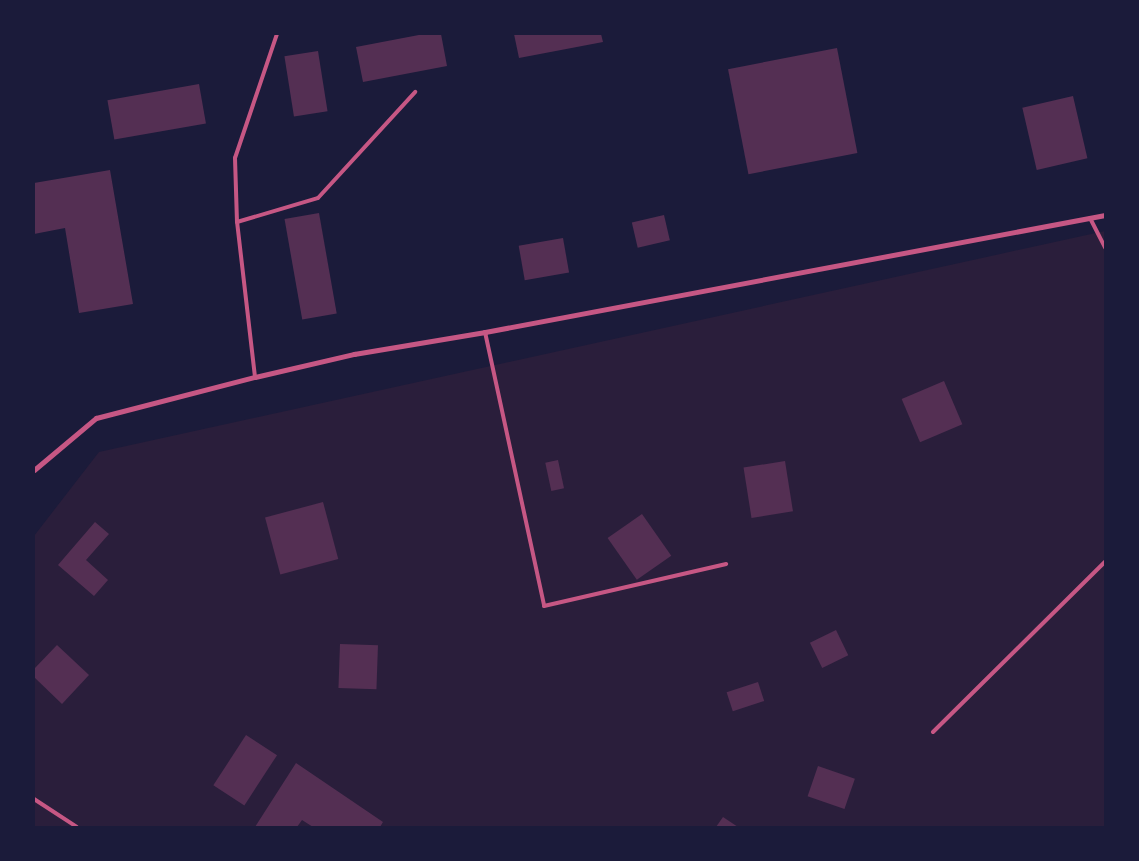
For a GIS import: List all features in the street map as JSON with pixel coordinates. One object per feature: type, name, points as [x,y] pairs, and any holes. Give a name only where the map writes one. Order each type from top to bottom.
[{"type":"street","points":[[34,470],[96,418],[255,377],[354,354],[485,332],[1105,215]]},
{"type":"lane","points":[[255,377],[236,222],[235,158],[277,34]]},
{"type":"lane","points":[[236,222],[318,198],[415,92]]},
{"type":"lane","points":[[1090,218],[1105,247]]},
{"type":"lane","points":[[485,332],[544,606],[726,564]]},
{"type":"lane","points":[[933,732],[1105,562]]},
{"type":"lane","points":[[34,799],[77,827]]},
{"type":"shaded area","points":[[1105,231],[1105,827],[34,827],[34,536],[99,452]]},
{"type":"building","points":[[424,34],[441,34],[447,66],[363,82],[356,47]]},
{"type":"building","points":[[514,34],[601,34],[603,42],[519,58]]},
{"type":"building","points":[[837,48],[857,153],[748,174],[728,69]]},
{"type":"building","points":[[318,51],[328,111],[294,117],[284,56]]},
{"type":"building","points":[[199,84],[206,123],[114,140],[107,100]]},
{"type":"building","points":[[1073,96],[1087,158],[1037,170],[1022,108]]},
{"type":"building","points":[[110,170],[133,304],[79,313],[65,228],[34,234],[34,183]]},
{"type":"building","points":[[319,213],[337,313],[302,320],[285,219]]},
{"type":"building","points":[[664,215],[670,240],[638,248],[632,222]]},
{"type":"building","points":[[563,238],[569,272],[525,280],[519,246]]},
{"type":"building","points":[[944,381],[962,424],[920,442],[902,399]]},
{"type":"building","points":[[558,460],[564,488],[551,491],[545,463]]},
{"type":"building","points":[[785,461],[793,511],[751,518],[744,468]]},
{"type":"building","points":[[323,502],[338,559],[280,575],[265,518]]},
{"type":"building","points":[[642,514],[671,556],[637,580],[608,538]]},
{"type":"building","points":[[95,522],[109,534],[86,560],[108,580],[94,596],[58,565]]},
{"type":"building","points":[[836,630],[848,655],[822,668],[810,643]]},
{"type":"building","points":[[340,644],[378,645],[376,689],[338,688]]},
{"type":"building","points":[[57,645],[89,675],[62,704],[34,677],[34,669]]},
{"type":"building","points":[[758,682],[764,701],[733,711],[727,692]]},
{"type":"building","points":[[246,735],[277,755],[244,805],[213,785]]},
{"type":"building","points":[[296,763],[383,822],[380,827],[313,827],[302,820],[297,827],[255,827]]},
{"type":"building","points":[[818,766],[855,779],[844,809],[808,796]]},
{"type":"building","points":[[723,817],[738,827],[716,827]]}]
